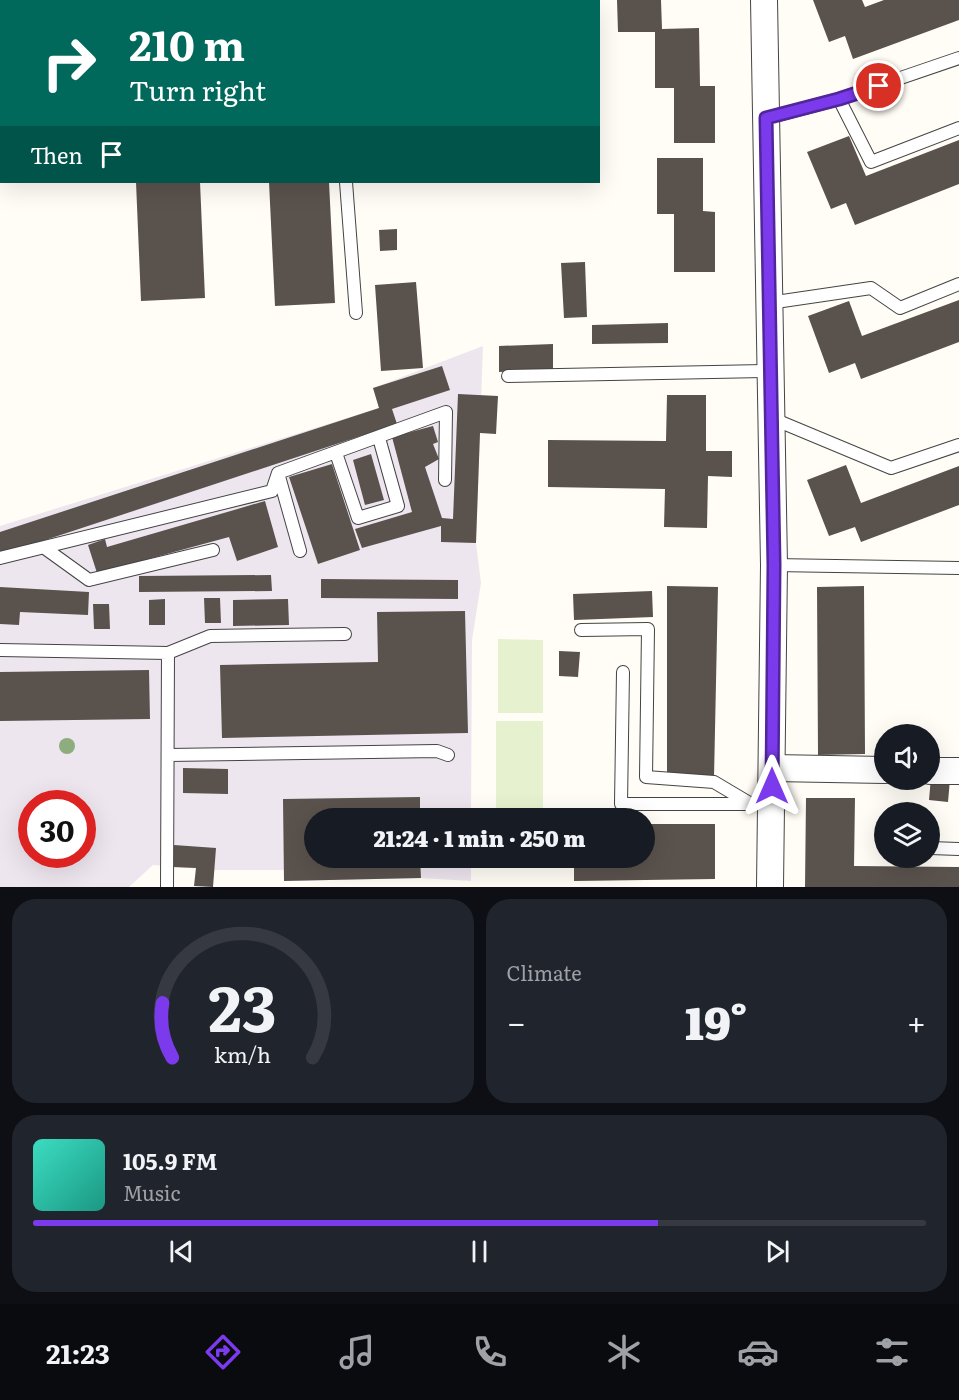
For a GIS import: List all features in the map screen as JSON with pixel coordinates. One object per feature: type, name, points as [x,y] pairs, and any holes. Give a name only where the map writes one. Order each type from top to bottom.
[{"type":"street","points":[[764,0],[774,565],[773,768],[762,804],[770,887]]},
{"type":"street","points":[[773,768],[874,770]]},
{"type":"street","points":[[940,771],[959,771]]},
{"type":"lane","points":[[766,118],[839,99],[959,58]]},
{"type":"lane","points":[[839,99],[871,162],[959,128]]},
{"type":"lane","points":[[346,183],[356,313]]},
{"type":"lane","points":[[769,303],[871,288],[900,308],[959,284]]},
{"type":"lane","points":[[508,376],[770,371]]},
{"type":"lane","points":[[278,473],[446,412],[445,480]]},
{"type":"lane","points":[[770,417],[891,468],[959,445]]},
{"type":"lane","points":[[336,453],[358,518],[398,506],[379,438]]},
{"type":"lane","points":[[0,558],[46,549],[272,491],[278,473]]},
{"type":"lane","points":[[278,473],[300,551]]},
{"type":"lane","points":[[46,549],[89,580],[213,550]]},
{"type":"lane","points":[[774,565],[959,568]]},
{"type":"lane","points":[[581,630],[648,629],[646,777],[714,782],[762,804]]},
{"type":"lane","points":[[0,650],[168,653],[210,636],[345,634]]},
{"type":"lane","points":[[168,653],[168,887]]},
{"type":"lane","points":[[624,672],[621,804],[762,804]]},
{"type":"lane","points":[[168,754],[437,751],[448,755]]},
{"type":"lane","points":[[940,849],[959,849]]},
{"type":"shaded area","points":[[483,346],[476,543],[481,583],[472,640],[471,808],[304,808],[304,868],[471,868],[471,881],[421,878],[284,881],[284,870],[214,870],[153,865],[129,887],[0,887],[0,526],[379,408],[373,388]]},
{"type":"green space","points":[[498,639],[543,640],[543,713],[498,713]]},
{"type":"green space","points":[[496,721],[543,721],[543,808],[496,808]]},
{"type":"building","points":[[617,0],[661,0],[662,29],[699,28],[700,86],[715,86],[715,143],[674,143],[674,88],[655,88],[655,32],[618,32]]},
{"type":"building","points":[[813,0],[862,0],[865,7],[884,0],[959,0],[959,20],[853,59],[845,36],[829,42]]},
{"type":"building","points":[[849,136],[866,176],[959,140],[959,184],[855,225],[846,203],[831,209],[807,152]]},
{"type":"building","points":[[657,158],[703,158],[703,211],[715,212],[715,272],[674,272],[674,214],[657,214]]},
{"type":"building","points":[[136,183],[200,183],[205,298],[141,301]]},
{"type":"building","points":[[269,183],[329,183],[335,303],[275,306]]},
{"type":"building","points":[[397,229],[397,250],[380,251],[379,230]]},
{"type":"building","points":[[585,262],[587,317],[564,318],[561,263]]},
{"type":"building","points":[[416,282],[423,368],[381,371],[375,285]]},
{"type":"building","points":[[959,300],[959,342],[861,379],[855,363],[829,373],[808,316],[849,301],[862,336]]},
{"type":"building","points":[[668,323],[668,343],[592,344],[592,325]]},
{"type":"building","points":[[553,344],[553,370],[499,372],[499,346]]},
{"type":"building","points":[[442,366],[450,390],[392,409],[397,424],[0,555],[0,532],[379,408],[373,388]]},
{"type":"building","points":[[458,394],[498,396],[496,434],[480,433],[476,543],[441,542],[441,526],[362,548],[355,529],[412,512],[392,437],[433,426],[438,442],[433,444],[439,459],[425,467],[442,518],[453,519]]},
{"type":"building","points":[[667,395],[706,395],[706,451],[732,451],[732,477],[708,476],[707,528],[664,527],[665,489],[548,487],[548,440],[666,441]]},
{"type":"building","points":[[371,454],[384,500],[365,505],[353,460]]},
{"type":"building","points":[[332,464],[360,550],[318,564],[289,477]]},
{"type":"building","points":[[846,465],[861,503],[959,466],[959,505],[861,542],[855,527],[829,536],[807,480]]},
{"type":"building","points":[[265,501],[278,547],[237,561],[229,537],[97,573],[88,545],[105,539],[107,547]]},
{"type":"building","points":[[271,575],[272,591],[139,592],[139,576]]},
{"type":"building","points":[[321,579],[458,580],[458,599],[321,598]]},
{"type":"building","points":[[667,586],[718,587],[714,778],[667,778]]},
{"type":"building","points":[[864,586],[865,754],[818,755],[817,587]]},
{"type":"building","points":[[0,587],[89,592],[88,615],[20,612],[19,625],[0,624]]},
{"type":"building","points":[[652,591],[653,617],[574,620],[573,594]]},
{"type":"building","points":[[204,598],[220,598],[221,623],[205,623]]},
{"type":"building","points":[[165,599],[165,625],[149,625],[149,600]]},
{"type":"building","points":[[288,599],[289,625],[233,626],[233,600]]},
{"type":"building","points":[[93,604],[109,604],[110,629],[94,629]]},
{"type":"building","points":[[465,611],[468,733],[222,738],[220,665],[378,662],[377,612]]},
{"type":"building","points":[[559,651],[580,652],[578,677],[559,676]]},
{"type":"building","points":[[149,670],[150,719],[0,721],[0,672]]},
{"type":"building","points":[[183,768],[228,769],[228,794],[183,793]]},
{"type":"building","points":[[940,778],[950,779],[948,802],[929,800],[930,790],[940,790]]},
{"type":"building","points":[[420,797],[420,808],[304,808],[304,868],[420,868],[421,878],[284,881],[283,799]]},
{"type":"building","points":[[806,798],[855,798],[854,866],[874,866],[874,868],[959,867],[959,887],[805,887]]},
{"type":"building","points":[[655,824],[715,824],[715,879],[574,881],[574,868],[655,868]]},
{"type":"building","points":[[174,845],[216,848],[213,887],[194,886],[196,868],[172,867]]},
{"type":"route","points":[[772,786],[774,565],[766,118],[879,86]]}]
